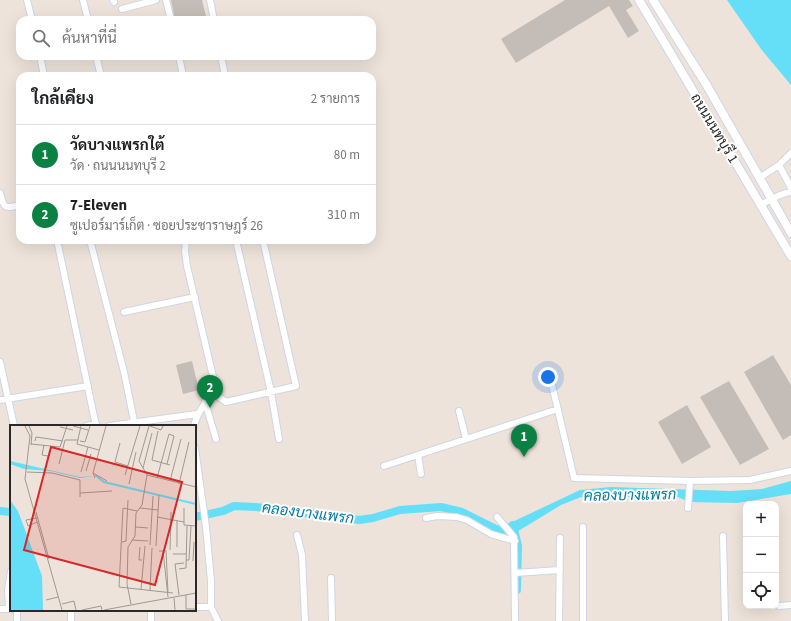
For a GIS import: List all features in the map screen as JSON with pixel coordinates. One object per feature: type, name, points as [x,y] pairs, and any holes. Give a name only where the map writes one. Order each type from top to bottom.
[{"type":"main road","name":"ถนนนนทบุรี 1","points":[[639,0],[791,256]]},
{"type":"main road","name":"ถนนนนทบุรี 1","points":[[653,0],[706,84],[791,233]]},
{"type":"street","points":[[27,0],[31,16]]},
{"type":"street","points":[[83,0],[87,16]]},
{"type":"street","points":[[122,10],[156,0]]},
{"type":"street","points":[[166,0],[170,16]]},
{"type":"street","points":[[210,0],[213,16]]},
{"type":"street","points":[[41,60],[43,72]]},
{"type":"street","points":[[97,60],[100,72]]},
{"type":"street","points":[[180,60],[182,72]]},
{"type":"street","points":[[222,60],[224,72]]},
{"type":"street","points":[[759,178],[779,165],[791,153]]},
{"type":"street","points":[[779,165],[791,188]]},
{"type":"street","points":[[761,205],[785,192],[791,192]]},
{"type":"street","points":[[0,193],[3,205],[5,207],[9,208],[16,206]]},
{"type":"street","points":[[58,244],[96,425]]},
{"type":"street","points":[[91,244],[124,372],[135,424]]},
{"type":"street","points":[[186,244],[185,251],[214,381],[212,392],[197,414],[194,425]]},
{"type":"street","points":[[237,244],[271,392],[279,439]]},
{"type":"street","points":[[212,392],[226,402],[296,386],[264,244]]},
{"type":"street","points":[[124,312],[195,297]]},
{"type":"street","points":[[0,362],[14,425]]},
{"type":"street","points":[[552,385],[574,478],[690,484],[750,480],[791,471]]},
{"type":"street","points":[[0,400],[88,386]]},
{"type":"street","points":[[205,402],[216,439]]},
{"type":"street","points":[[384,466],[558,409]]},
{"type":"street","points":[[459,411],[466,439]]},
{"type":"street","points":[[122,425],[197,414]]},
{"type":"street","points":[[196,455],[204,508],[210,566],[211,607],[218,621]]},
{"type":"street","points":[[418,455],[421,474]]},
{"type":"street","points":[[688,506],[690,484]]},
{"type":"street","points":[[426,518],[437,516],[457,517],[467,520],[491,534],[515,542]]},
{"type":"street","points":[[497,517],[513,534],[515,542],[515,621]]},
{"type":"street","points":[[583,621],[584,527]]},
{"type":"street","points":[[297,535],[302,555],[305,621]]},
{"type":"street","points":[[723,536],[725,621]]},
{"type":"street","points":[[558,621],[560,538]]},
{"type":"street","points":[[515,573],[560,570]]},
{"type":"street","points":[[0,609],[10,609],[8,590],[10,578]]},
{"type":"street","points":[[332,578],[332,621]]},
{"type":"street","points":[[779,606],[791,605]]},
{"type":"street","points":[[196,607],[211,607]]},
{"type":"street","points":[[150,611],[151,621]]},
{"type":"water","points":[[727,0],[791,0],[791,85],[761,49]]},
{"type":"water","points":[[791,481],[791,494],[737,503],[689,502],[678,497],[581,497],[561,505],[520,530],[513,532],[508,524],[580,490],[611,487],[731,491],[762,489]]},
{"type":"building","points":[[171,0],[202,0],[206,16],[174,16]]},
{"type":"building","points":[[565,0],[629,0],[633,6],[626,10],[639,31],[628,38],[609,6],[516,63],[501,39]]},
{"type":"building","points":[[773,355],[791,385],[791,435],[783,440],[744,372]]},
{"type":"building","points":[[192,361],[199,390],[183,394],[176,365]]},
{"type":"building","points":[[729,381],[769,449],[740,465],[700,397]]},
{"type":"building","points":[[687,405],[711,447],[682,464],[658,422]]},
{"type":"waterway","name":"คลองบางแพรก","points":[[196,517],[223,511],[234,506],[256,507],[359,520],[373,518],[400,510],[441,507],[462,512],[496,529],[503,530],[513,526]]},
{"type":"waterway","name":"คลองบางแพรก","points":[[0,511],[10,512]]},
{"type":"waterway","points":[[513,525],[518,546],[517,590]]},
{"type":"place","name":"7-Eleven","points":[[210,408]]},
{"type":"place","name":"วัดบางแพรกใต้","points":[[524,457]]}]
